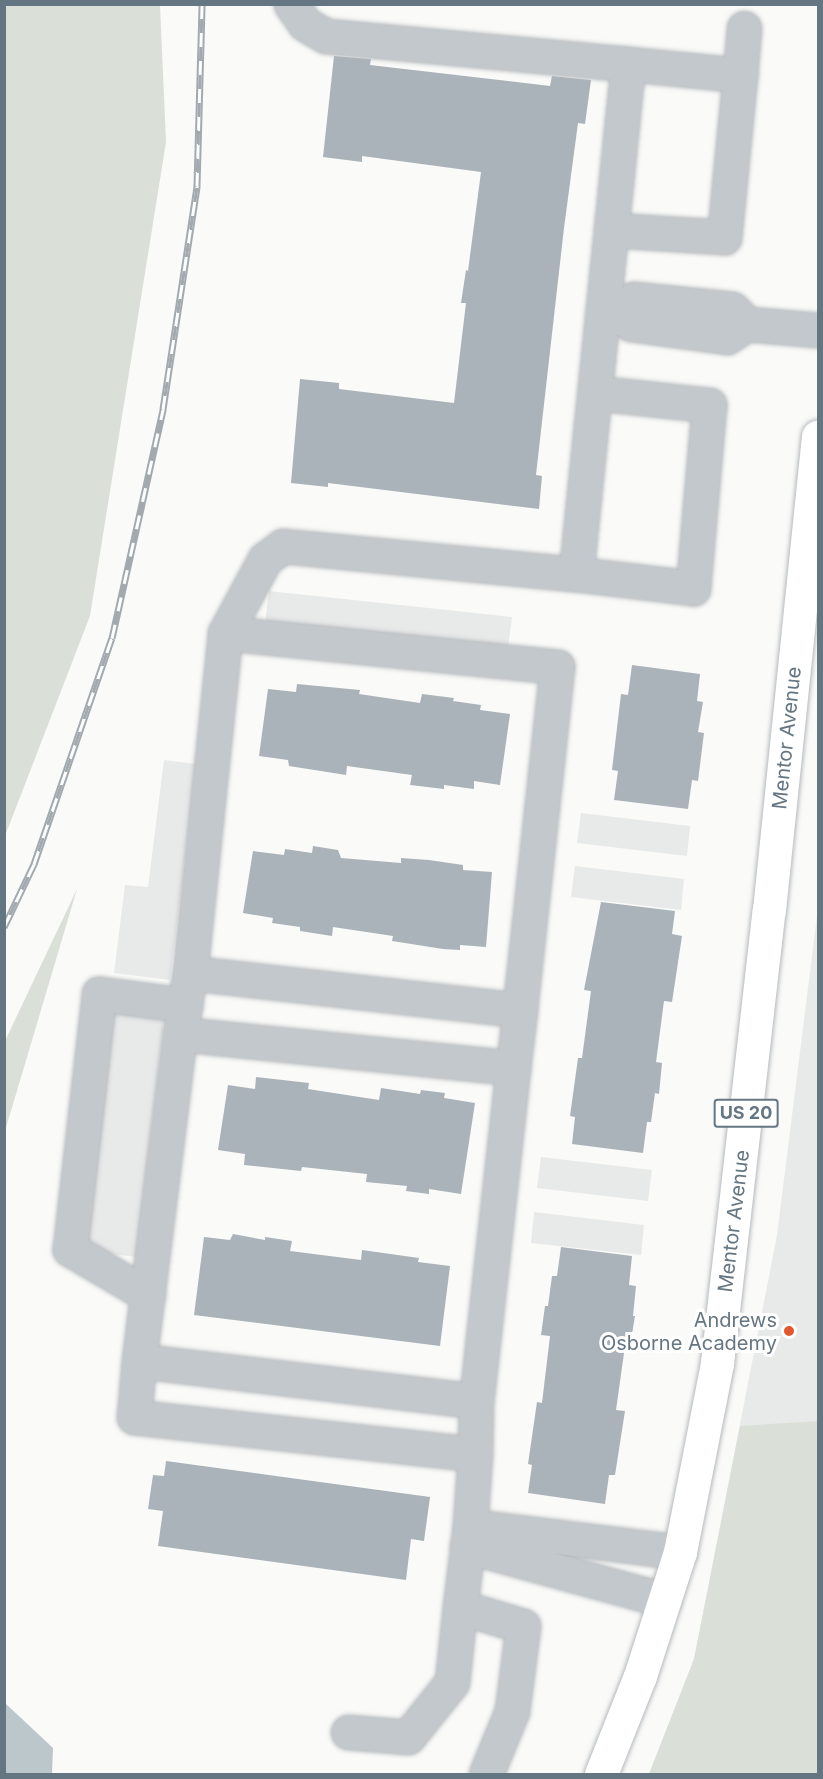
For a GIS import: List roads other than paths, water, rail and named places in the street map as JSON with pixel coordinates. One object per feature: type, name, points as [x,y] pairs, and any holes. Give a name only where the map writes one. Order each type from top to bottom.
[{"type":"main road","name":"Mentor Avenue","points":[[601,1774],[640,1676],[680,1552],[717,1363],[769,910],[819,437]]},
{"type":"street","points":[[291,4],[305,24],[326,36],[740,75]]},
{"type":"street","points":[[612,230],[724,237],[744,28]]},
{"type":"street","points":[[576,574],[596,393],[609,309],[612,230],[628,64]]},
{"type":"street","points":[[609,309],[634,299],[732,309],[747,324],[819,330]]},
{"type":"street","points":[[475,1454],[134,1417],[140,1361],[190,973],[225,633],[265,559],[283,546],[576,574],[693,588],[709,405],[596,393]]},
{"type":"street","points":[[225,633],[557,667],[476,1401],[469,1536],[452,1682],[408,1737],[348,1732]]},
{"type":"street","points":[[190,973],[520,1010]]},
{"type":"street","points":[[148,1295],[70,1249],[99,994],[183,1020],[513,1068]]},
{"type":"street","points":[[140,1361],[476,1401]]},
{"type":"street","points":[[469,1536],[680,1552]]},
{"type":"street","points":[[469,1536],[665,1600]]},
{"type":"street","points":[[460,1607],[523,1626],[512,1711],[486,1774]]},
{"type":"railway","points":[[4,927],[34,864],[112,638],[163,409],[197,186],[202,4]]},
{"type":"place","name":"Andrews Osborne Academy","points":[[789,1331]]}]
